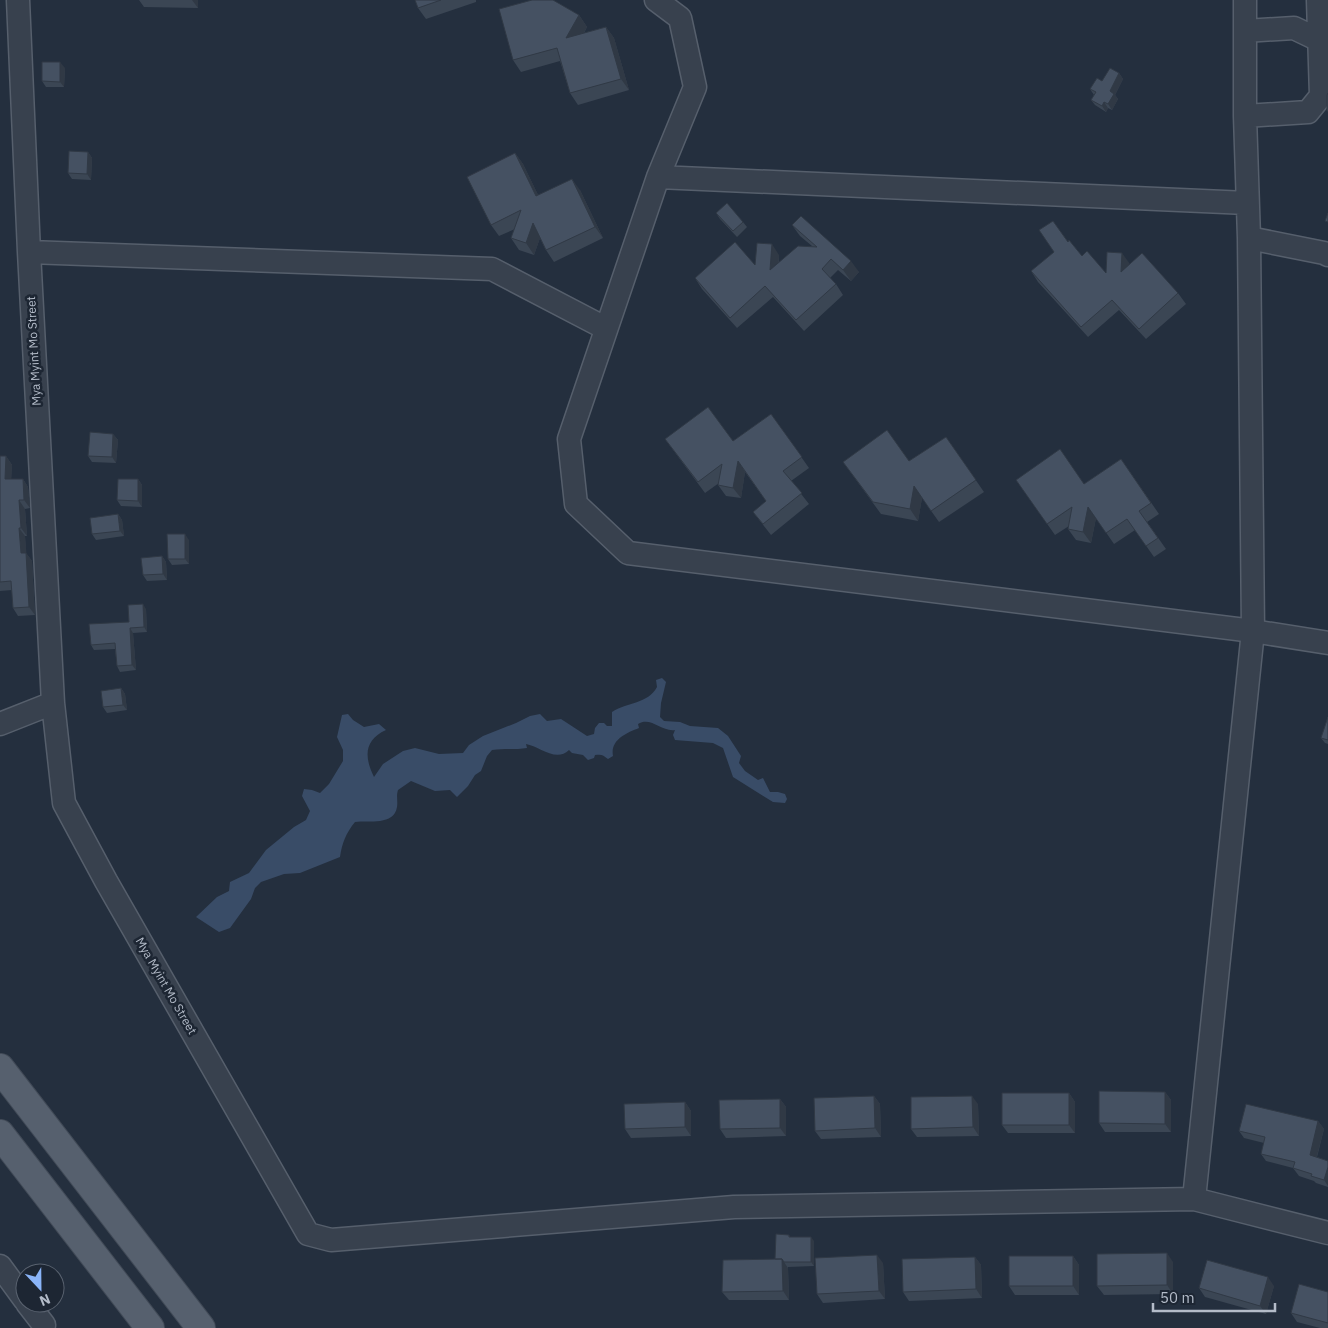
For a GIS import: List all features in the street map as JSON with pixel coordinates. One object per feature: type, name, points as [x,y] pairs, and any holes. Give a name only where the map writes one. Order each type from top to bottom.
[{"type":"main road","points":[[0,1068],[201,1328]]},
{"type":"main road","points":[[0,1134],[150,1328]]},
{"type":"street","name":"Mya Myint Mo Street","points":[[18,0],[29,252],[53,703],[64,804],[111,890],[308,1234],[331,1240],[734,1207],[1194,1199]]},
{"type":"street","points":[[656,0],[680,18],[695,87],[658,177],[605,328],[569,439],[576,504],[628,553],[1253,631],[1328,643]]},
{"type":"street","points":[[1245,0],[1253,631],[1194,1199],[1328,1233]]},
{"type":"street","points":[[1246,116],[1308,112],[1321,96],[1318,0]]},
{"type":"street","points":[[1245,31],[1294,28],[1319,40]]},
{"type":"street","points":[[658,177],[1247,203]]},
{"type":"street","points":[[1249,238],[1328,255]]},
{"type":"street","points":[[29,252],[492,269],[605,328]]},
{"type":"street","points":[[0,724],[53,703]]},
{"type":"street","points":[[0,1266],[15,1286]]},
{"type":"street","points":[[35,1313],[44,1325]]},
{"type":"water","points":[[662,678],[666,682],[660,717],[664,721],[680,722],[690,726],[718,728],[728,736],[741,756],[739,763],[745,771],[758,780],[763,778],[770,792],[785,794],[787,799],[785,803],[773,802],[733,777],[723,748],[713,743],[675,740],[673,735],[675,730],[665,729],[647,722],[638,724],[639,728],[616,741],[613,756],[608,759],[602,755],[595,755],[594,758],[588,760],[583,755],[572,753],[569,750],[564,754],[553,754],[526,744],[527,748],[492,750],[487,756],[481,771],[475,775],[468,786],[457,797],[450,790],[435,791],[411,781],[398,790],[397,807],[391,817],[380,821],[355,822],[345,838],[340,857],[300,873],[284,874],[261,882],[255,888],[251,899],[230,928],[219,932],[196,917],[217,897],[229,891],[230,882],[249,873],[266,850],[294,827],[306,820],[310,811],[302,796],[304,789],[320,793],[329,784],[343,761],[343,750],[337,737],[342,715],[348,714],[353,720],[364,727],[379,724],[386,730],[373,739],[368,750],[369,763],[374,777],[383,764],[403,751],[415,748],[439,754],[463,753],[469,745],[483,736],[530,716],[540,714],[547,721],[561,719],[587,736],[594,734],[595,728],[599,723],[612,726],[612,712],[643,700],[653,693],[657,687],[656,680]]},
{"type":"building","points":[[415,0],[441,0],[418,8]]},
{"type":"building","points":[[532,0],[553,0],[579,15],[566,38],[606,27],[621,79],[570,93],[557,48],[513,60],[499,9]]},
{"type":"building","points":[[42,62],[60,62],[60,82],[42,81]]},
{"type":"building","points":[[1110,68],[1119,73],[1110,91],[1114,94],[1108,104],[1104,102],[1102,106],[1091,100],[1096,92],[1090,89],[1097,78],[1102,81]]},
{"type":"building","points":[[1328,93],[1328,111],[1327,111],[1327,95]]},
{"type":"building","points":[[69,151],[88,152],[87,174],[68,173]]},
{"type":"building","points":[[515,153],[536,196],[572,179],[595,227],[546,250],[533,223],[526,243],[511,238],[521,210],[491,225],[467,177]]},
{"type":"building","points":[[727,203],[743,222],[733,231],[716,213]]},
{"type":"building","points":[[801,216],[851,261],[843,270],[831,259],[822,269],[836,284],[796,320],[765,286],[730,318],[695,278],[735,242],[755,265],[757,243],[772,244],[770,270],[798,246],[817,247],[792,225]]},
{"type":"building","points":[[1053,221],[1068,242],[1069,240],[1082,256],[1087,251],[1106,273],[1107,252],[1122,253],[1121,272],[1142,253],[1178,293],[1139,329],[1112,300],[1081,327],[1031,271],[1054,252],[1039,230]]},
{"type":"building","points":[[708,407],[733,441],[771,414],[802,457],[783,471],[802,493],[763,524],[753,512],[766,501],[738,461],[733,488],[718,485],[722,464],[698,482],[665,439]]},
{"type":"building","points":[[887,430],[909,461],[946,437],[976,480],[931,511],[914,486],[910,509],[873,502],[843,462]]},
{"type":"building","points":[[90,432],[113,434],[112,457],[88,456]]},
{"type":"building","points":[[1060,449],[1084,484],[1121,459],[1151,503],[1139,511],[1158,538],[1146,546],[1127,519],[1106,533],[1088,507],[1083,532],[1068,529],[1072,507],[1047,524],[1016,480]]},
{"type":"building","points":[[0,456],[6,456],[5,479],[23,479],[24,500],[19,500],[21,528],[19,528],[21,553],[26,553],[29,607],[13,608],[11,581],[0,582]]},
{"type":"building","points":[[118,479],[138,479],[138,501],[117,500]]},
{"type":"building","points":[[118,514],[120,531],[92,534],[90,518]]},
{"type":"building","points":[[167,534],[185,534],[185,559],[168,559]]},
{"type":"building","points":[[162,556],[163,574],[143,575],[141,558]]},
{"type":"building","points":[[143,604],[144,627],[130,628],[132,665],[117,666],[115,643],[91,645],[89,624],[129,622],[128,605]]},
{"type":"building","points":[[121,688],[123,705],[103,707],[101,691]]},
{"type":"building","points":[[1328,717],[1328,740],[1321,738]]},
{"type":"building","points":[[1099,1091],[1165,1092],[1165,1124],[1099,1123]]},
{"type":"building","points":[[1002,1093],[1069,1093],[1069,1125],[1002,1125]]},
{"type":"building","points":[[874,1096],[875,1128],[815,1131],[814,1098]]},
{"type":"building","points":[[972,1096],[973,1127],[911,1129],[911,1097]]},
{"type":"building","points":[[780,1099],[780,1128],[720,1129],[719,1100]]},
{"type":"building","points":[[685,1102],[685,1127],[625,1129],[624,1104]]},
{"type":"building","points":[[1246,1104],[1318,1121],[1310,1155],[1328,1161],[1324,1180],[1293,1168],[1295,1162],[1261,1154],[1265,1137],[1239,1131]]},
{"type":"building","points":[[776,1234],[789,1235],[789,1237],[811,1237],[811,1262],[784,1262],[782,1259],[775,1259]]},
{"type":"building","points":[[1167,1253],[1167,1285],[1097,1286],[1097,1254]]},
{"type":"building","points":[[877,1255],[879,1291],[817,1294],[815,1258]]},
{"type":"building","points":[[1009,1256],[1073,1256],[1073,1286],[1009,1286]]},
{"type":"building","points":[[975,1257],[976,1289],[903,1292],[902,1259]]},
{"type":"building","points":[[782,1259],[783,1291],[722,1292],[723,1260]]},
{"type":"building","points":[[1207,1260],[1268,1277],[1260,1306],[1199,1288]]},
{"type":"building","points":[[1299,1284],[1328,1292],[1328,1323],[1291,1313]]}]
